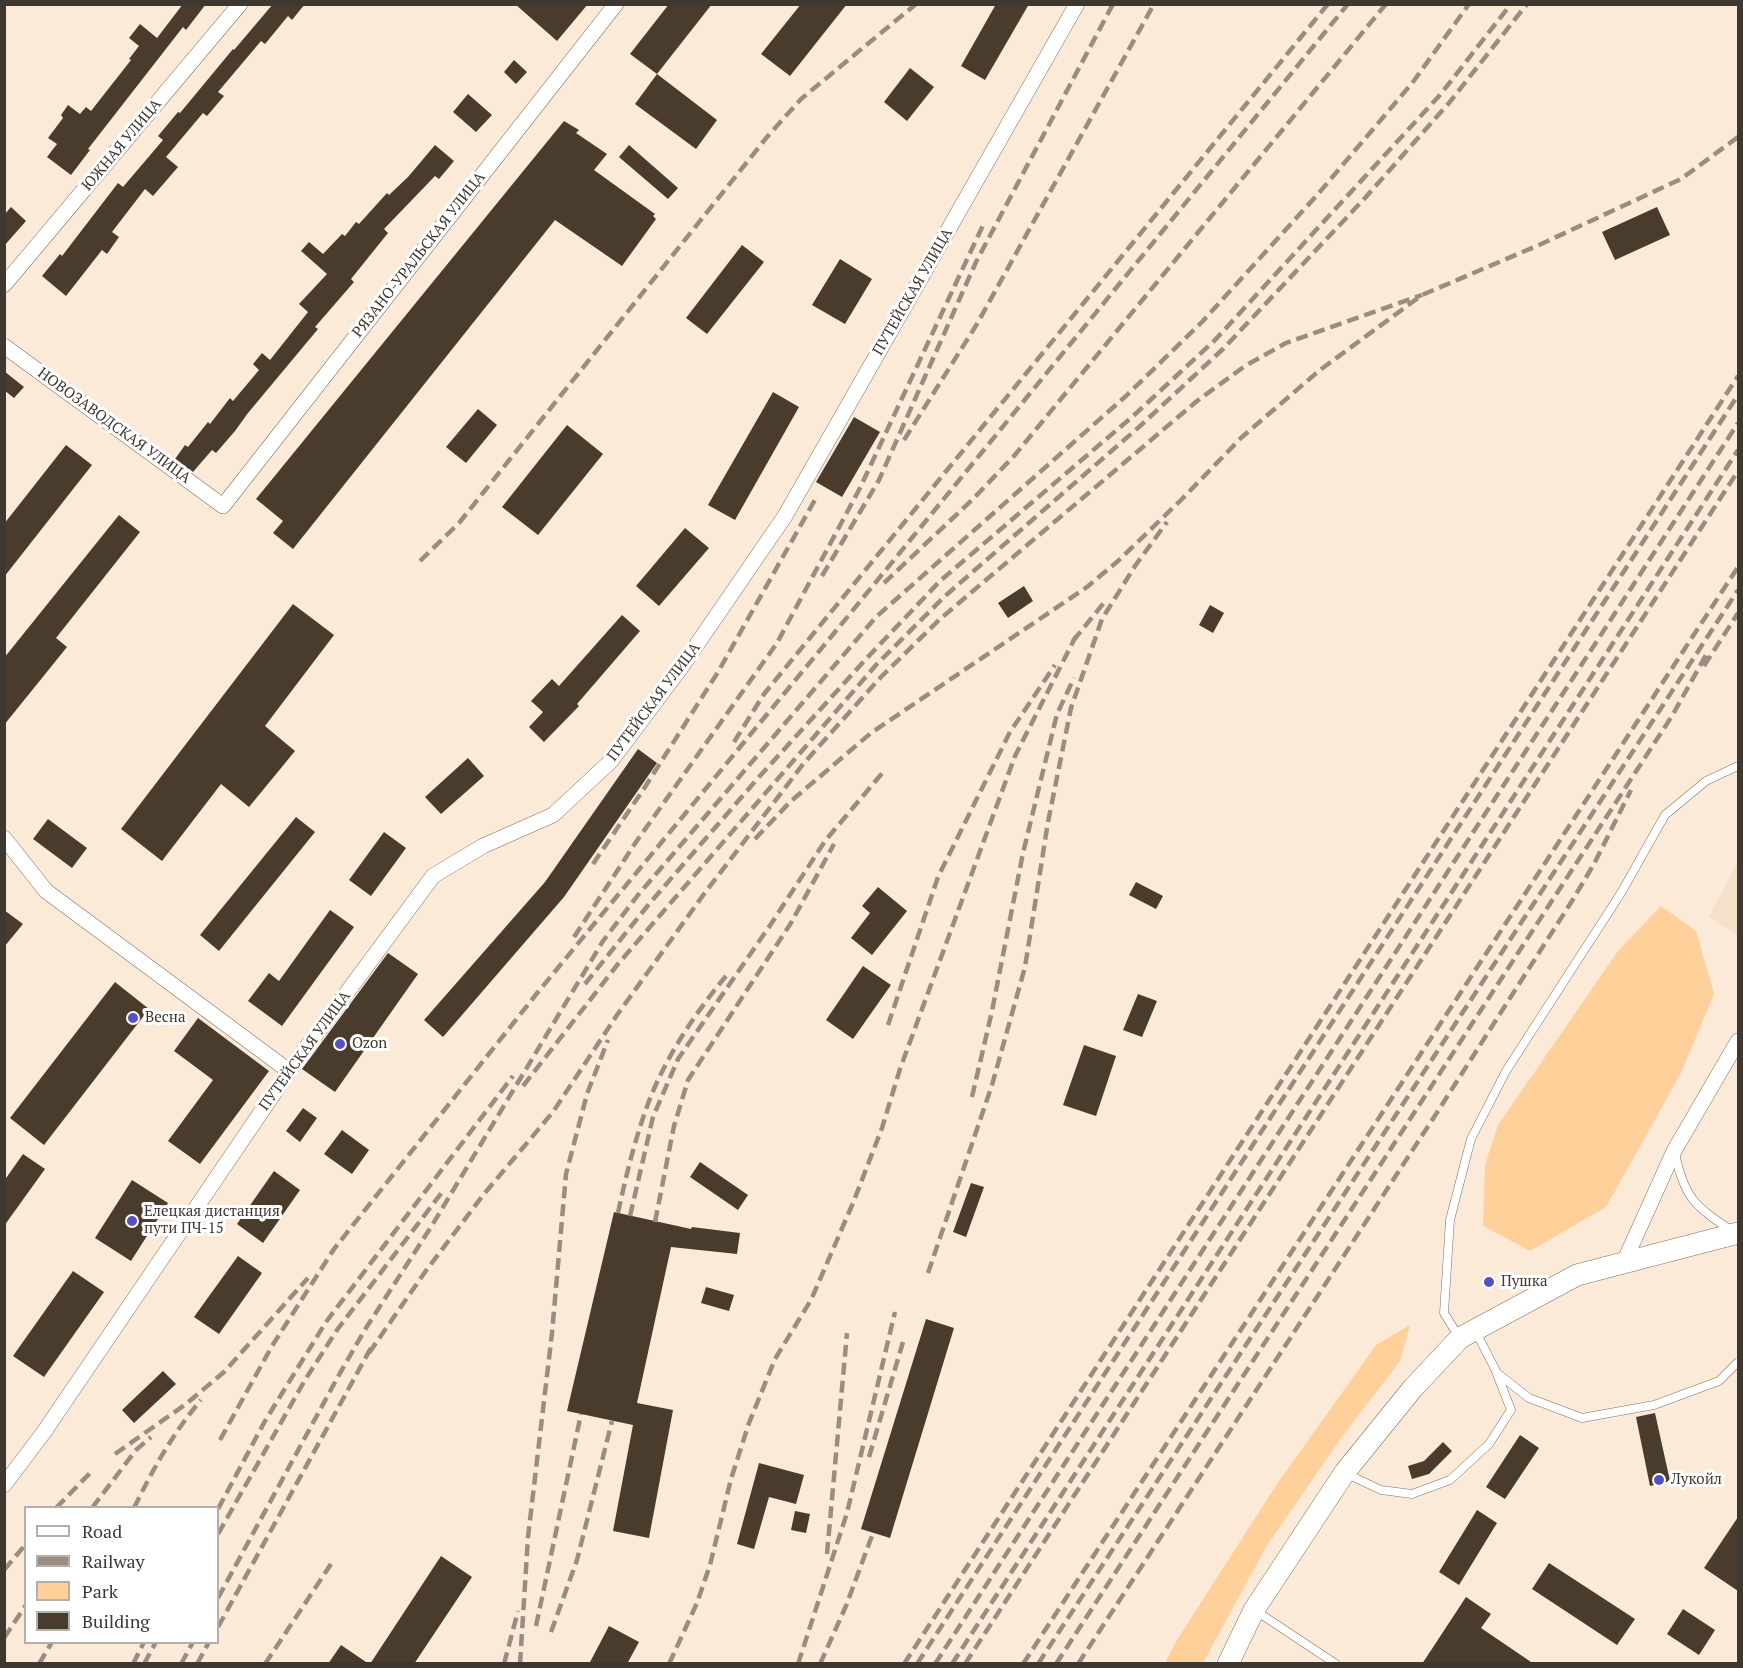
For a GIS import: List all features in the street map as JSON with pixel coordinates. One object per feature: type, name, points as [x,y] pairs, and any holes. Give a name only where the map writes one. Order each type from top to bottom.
[{"type":"main road","points":[[1228,1664],[1254,1610],[1345,1472],[1413,1388],[1467,1334],[1577,1275],[1737,1233]]},
{"type":"street","name":"ЮЖНАЯ УЛИЦА","points":[[4,285],[240,4]]},
{"type":"street","name":"РЯЗАНО-УРАЛЬСКАЯ УЛИЦА","points":[[223,506],[616,4]]},
{"type":"street","name":"ПУТЕЙСКАЯ УЛИЦА","points":[[4,1485],[64,1404],[289,1071],[433,876],[483,846],[553,815],[611,761],[680,669],[785,516],[1077,4]]},
{"type":"street","name":"НОВОЗАВОДСКАЯ УЛИЦА","points":[[4,346],[223,506]]},
{"type":"street","points":[[4,838],[46,891],[289,1071]]},
{"type":"street","points":[[1624,1262],[1674,1150],[1738,1041]]},
{"type":"lane","points":[[1738,766],[1706,781],[1665,814],[1621,893],[1506,1071],[1471,1139],[1450,1221],[1444,1313],[1467,1334],[1497,1373],[1529,1398],[1582,1418],[1654,1405],[1719,1381],[1738,1362]]},
{"type":"lane","points":[[1674,1150],[1680,1180],[1690,1197],[1707,1215],[1737,1233]]},
{"type":"lane","points":[[1345,1472],[1381,1490],[1412,1494],[1450,1480],[1489,1444],[1511,1410],[1497,1373]]},
{"type":"lane","points":[[1254,1610],[1336,1664]]},
{"type":"shaded area","points":[[1738,861],[1738,935],[1709,917]]},
{"type":"green space","points":[[1661,906],[1696,931],[1714,994],[1680,1075],[1606,1207],[1530,1251],[1483,1226],[1485,1165],[1498,1125],[1618,951]]},
{"type":"green space","points":[[1410,1325],[1400,1361],[1341,1438],[1266,1547],[1203,1663],[1165,1663],[1175,1643],[1277,1484],[1376,1345]]},
{"type":"building","points":[[183,4],[206,4],[186,30],[183,27],[88,149],[90,150],[71,175],[47,157],[57,144],[48,138],[63,118],[61,115],[68,105],[80,114],[86,107],[91,111],[131,60],[129,59],[139,46],[129,38],[140,24],[157,38]]},
{"type":"building","points":[[273,4],[305,4],[292,20],[288,16],[265,44],[261,41],[218,92],[224,96],[207,116],[203,113],[166,157],[178,167],[153,196],[145,189],[112,232],[119,237],[107,254],[102,250],[66,296],[42,276],[60,254],[62,256],[118,183],[123,187],[163,140],[158,136]]},
{"type":"building","points":[[515,4],[588,4],[557,41]]},
{"type":"building","points":[[669,4],[712,4],[657,74],[630,54]]},
{"type":"building","points":[[801,4],[847,4],[790,76],[761,54]]},
{"type":"building","points":[[996,4],[1029,4],[985,80],[961,66]]},
{"type":"building","points":[[514,60],[527,72],[516,84],[504,72]]},
{"type":"building","points":[[910,68],[934,87],[907,121],[884,102]]},
{"type":"building","points":[[657,74],[717,120],[696,149],[635,104]]},
{"type":"building","points":[[468,94],[492,115],[476,132],[453,112]]},
{"type":"building","points":[[564,121],[579,130],[576,133],[607,154],[594,170],[655,214],[653,216],[656,219],[622,266],[555,220],[293,549],[273,533],[283,521],[256,499]]},
{"type":"building","points":[[435,145],[454,161],[439,179],[435,176],[384,229],[388,233],[351,279],[354,282],[315,327],[318,329],[235,431],[216,453],[212,450],[193,472],[175,459],[185,445],[188,447],[208,422],[210,424],[230,398],[233,401],[259,370],[253,364],[262,353],[270,360],[308,312],[299,304],[327,274],[301,251],[309,242],[323,254],[342,234],[345,236],[356,222],[359,224],[387,193],[389,195],[408,177]]},
{"type":"building","points":[[629,145],[678,188],[668,199],[619,157]]},
{"type":"building","points":[[11,207],[26,221],[4,246],[4,215]]},
{"type":"building","points":[[1657,207],[1670,235],[1615,260],[1602,232]]},
{"type":"building","points":[[742,245],[764,262],[707,334],[686,318]]},
{"type":"building","points":[[840,259],[872,279],[845,324],[812,305]]},
{"type":"building","points":[[4,371],[24,387],[14,398],[4,390]]},
{"type":"building","points":[[773,392],[799,407],[735,520],[708,505]]},
{"type":"building","points":[[478,409],[497,425],[466,463],[446,447]]},
{"type":"building","points":[[854,417],[880,432],[842,497],[816,482]]},
{"type":"building","points":[[567,425],[603,454],[538,535],[502,507]]},
{"type":"building","points":[[66,445],[92,465],[4,577],[4,524]]},
{"type":"building","points":[[119,515],[140,532],[56,638],[67,647],[4,725],[4,658]]},
{"type":"building","points":[[685,528],[709,548],[659,606],[636,586]]},
{"type":"building","points":[[1024,586],[1033,601],[1008,618],[998,603]]},
{"type":"building","points":[[293,604],[334,635],[265,726],[295,751],[249,807],[221,784],[162,861],[121,829]]},
{"type":"building","points":[[1210,605],[1224,613],[1213,633],[1199,625]]},
{"type":"building","points":[[622,615],[640,631],[577,704],[579,706],[544,742],[529,727],[543,712],[531,701],[552,679],[559,686]]},
{"type":"building","points":[[638,749],[657,763],[564,897],[443,1037],[424,1020],[545,882]]},
{"type":"building","points":[[468,758],[484,776],[441,814],[425,797]]},
{"type":"building","points":[[296,817],[315,832],[219,951],[200,935]]},
{"type":"building","points":[[48,819],[87,848],[72,868],[33,839]]},
{"type":"building","points":[[384,832],[406,848],[371,896],[349,880]]},
{"type":"building","points":[[1136,882],[1163,896],[1156,909],[1129,895]]},
{"type":"building","points":[[878,887],[907,911],[872,955],[851,938],[870,913],[862,906]]},
{"type":"building","points":[[4,910],[23,924],[4,947]]},
{"type":"building","points":[[330,910],[354,927],[282,1026],[248,1001],[269,973],[279,981]]},
{"type":"building","points":[[388,953],[418,974],[335,1092],[302,1069]]},
{"type":"building","points":[[863,966],[891,985],[853,1039],[826,1020]]},
{"type":"building","points":[[115,982],[149,1009],[44,1145],[10,1118]]},
{"type":"building","points":[[1138,994],[1157,1001],[1142,1037],[1123,1030]]},
{"type":"building","points":[[198,1018],[269,1071],[200,1164],[168,1141],[213,1080],[174,1051]]},
{"type":"building","points":[[1084,1045],[1116,1056],[1096,1116],[1063,1105]]},
{"type":"building","points":[[303,1108],[317,1118],[300,1142],[286,1131]]},
{"type":"building","points":[[342,1130],[369,1150],[352,1174],[324,1154]]},
{"type":"building","points":[[23,1154],[45,1169],[4,1226],[4,1181]]},
{"type":"building","points":[[700,1162],[748,1195],[738,1210],[690,1177]]},
{"type":"building","points":[[274,1171],[300,1190],[263,1243],[237,1224]]},
{"type":"building","name":"Елецкая дистанция пути ПЧ-15","points":[[132,1180],[168,1203],[131,1261],[95,1238]]},
{"type":"building","points":[[971,1183],[984,1187],[966,1237],[953,1232]]},
{"type":"building","points":[[614,1212],[691,1229],[692,1227],[740,1233],[737,1254],[671,1247],[637,1403],[673,1410],[649,1538],[613,1531],[633,1425],[567,1411]]},
{"type":"building","points":[[238,1256],[262,1273],[219,1334],[194,1317]]},
{"type":"building","points":[[73,1271],[104,1292],[44,1377],[13,1356]]},
{"type":"building","points":[[706,1287],[734,1295],[729,1311],[701,1303]]},
{"type":"building","points":[[926,1319],[954,1328],[890,1538],[861,1529]]},
{"type":"building","points":[[163,1371],[176,1384],[134,1423],[122,1410]]},
{"type":"building","points":[[1655,1413],[1670,1481],[1650,1486],[1636,1417]]},
{"type":"building","points":[[1520,1435],[1539,1448],[1505,1499],[1486,1487]]},
{"type":"building","points":[[1443,1442],[1452,1451],[1429,1474],[1412,1479],[1408,1466],[1424,1461]]},
{"type":"building","points":[[759,1463],[804,1475],[796,1504],[769,1497],[754,1549],[737,1544]]},
{"type":"building","points":[[1477,1510],[1497,1523],[1459,1585],[1439,1572]]},
{"type":"building","points":[[795,1511],[810,1514],[806,1533],[791,1530]]},
{"type":"building","points":[[1738,1517],[1738,1591],[1704,1568]]},
{"type":"building","points":[[441,1556],[472,1577],[414,1664],[370,1664]]},
{"type":"building","points":[[1549,1563],[1635,1619],[1617,1645],[1532,1589]]},
{"type":"building","points":[[1466,1597],[1491,1614],[1481,1628],[1534,1664],[1422,1664]]},
{"type":"building","points":[[1683,1609],[1715,1630],[1699,1655],[1667,1634]]},
{"type":"building","points":[[609,1626],[639,1642],[627,1664],[589,1664]]},
{"type":"building","points":[[341,1645],[369,1664],[328,1664]]},
{"type":"railway","points":[[420,561],[459,523],[767,137],[801,99],[916,4]]},
{"type":"railway","points":[[822,576],[879,480],[976,262],[1113,4]]},
{"type":"railway","points":[[904,440],[977,324],[1154,4]]},
{"type":"railway","points":[[734,742],[764,694],[1328,4]]},
{"type":"railway","points":[[220,1440],[272,1346],[334,1249],[538,992],[1348,4]]},
{"type":"railway","points":[[884,583],[972,500],[1014,456],[1386,4]]},
{"type":"railway","points":[[219,1596],[366,1328],[431,1227],[603,941],[638,895],[876,617],[1126,396],[1202,322],[1318,194],[1413,82],[1469,4]]},
{"type":"railway","points":[[585,984],[649,904],[759,777],[866,659],[940,581],[1132,417],[1215,340],[1440,95],[1511,4]]},
{"type":"railway","points":[[523,1086],[618,964],[876,665],[945,596],[1139,427],[1223,349],[1365,198],[1449,103],[1527,4]]},
{"type":"railway","points":[[755,839],[790,802],[871,733],[1087,587],[1118,561],[1242,437],[1320,370],[1422,295],[1539,245],[1681,179],[1738,137]]},
{"type":"railway","points":[[574,937],[636,842],[777,643],[860,488],[985,221]]},
{"type":"railway","points":[[369,1353],[425,1272],[484,1194],[553,1112],[617,1015],[704,894],[804,763],[880,678],[940,619],[1197,401],[1245,366],[1286,343],[1422,295]]},
{"type":"railway","points":[[904,1664],[1738,376]]},
{"type":"railway","points":[[917,1664],[1738,395]]},
{"type":"railway","points":[[935,1664],[1738,423]]},
{"type":"railway","points":[[952,1664],[1738,450]]},
{"type":"railway","points":[[965,1664],[1738,471]]},
{"type":"railway","points":[[593,864],[718,672],[816,498]]},
{"type":"railway","points":[[928,1273],[992,1085],[1025,967],[1048,822],[1071,708],[1102,619],[1135,566],[1167,522]]},
{"type":"railway","points":[[1023,1664],[1738,567]]},
{"type":"railway","points":[[1038,1664],[1738,590]]},
{"type":"railway","points":[[1073,641],[1107,599]]},
{"type":"railway","points":[[1704,666],[1738,613]]},
{"type":"railway","points":[[669,1664],[697,1603],[710,1565],[731,1479],[749,1423],[775,1359],[811,1300],[853,1203],[1015,756],[1076,636]]},
{"type":"railway","points":[[1056,1664],[1672,716],[1706,655]]},
{"type":"railway","points":[[888,1025],[938,877],[1010,732],[1055,665]]},
{"type":"railway","points":[[972,1097],[992,1011],[1023,853],[1057,714],[1074,678]]},
{"type":"railway","points":[[630,1216],[653,1117],[678,1059],[825,841],[884,771]]},
{"type":"railway","points":[[1078,1664],[1572,901],[1594,864],[1631,790]]},
{"type":"railway","points":[[655,1222],[674,1126],[688,1080],[791,923],[834,844]]},
{"type":"railway","points":[[618,1213],[636,1139],[659,1078],[668,1059],[701,1008],[726,976]]},
{"type":"railway","points":[[520,1664],[528,1537],[552,1333],[566,1174],[587,1094],[608,1040]]},
{"type":"railway","points":[[219,1507],[265,1421],[326,1322],[513,1076]]},
{"type":"railway","points":[[219,1532],[305,1380],[337,1330],[443,1191]]},
{"type":"railway","points":[[115,1454],[186,1404],[224,1372],[308,1278]]},
{"type":"railway","points":[[798,1664],[847,1513],[895,1312]]},
{"type":"railway","points":[[827,1554],[847,1333]]},
{"type":"railway","points":[[869,1457],[903,1342]]},
{"type":"railway","points":[[219,1625],[372,1346]]},
{"type":"railway","points":[[135,1506],[164,1452],[181,1425],[201,1400]]},
{"type":"railway","points":[[536,1626],[581,1414]]},
{"type":"railway","points":[[551,1632],[577,1560],[612,1421]]},
{"type":"railway","points":[[94,1506],[136,1450],[151,1437]]},
{"type":"railway","points":[[58,1506],[91,1472]]},
{"type":"railway","points":[[820,1664],[846,1606],[873,1533]]},
{"type":"railway","points":[[4,1570],[24,1546]]},
{"type":"railway","points":[[265,1664],[331,1564]]},
{"type":"railway","points":[[4,1638],[24,1608]]},
{"type":"railway","points":[[504,1664],[518,1611]]},
{"type":"railway","points":[[39,1664],[51,1644]]},
{"type":"railway","points":[[133,1664],[143,1644]]},
{"type":"railway","points":[[144,1664],[155,1644]]},
{"type":"railway","points":[[181,1664],[192,1644]]},
{"type":"railway","points":[[197,1664],[208,1644]]},
{"type":"place","name":"Весна","points":[[133,1018]]},
{"type":"place","name":"Ozon","points":[[340,1044]]},
{"type":"place","name":"Елецкая дистанция пути ПЧ-15","points":[[132,1221]]},
{"type":"place","name":"Пушка","points":[[1489,1282]]},
{"type":"place","name":"Лукойл","points":[[1659,1480]]}]
